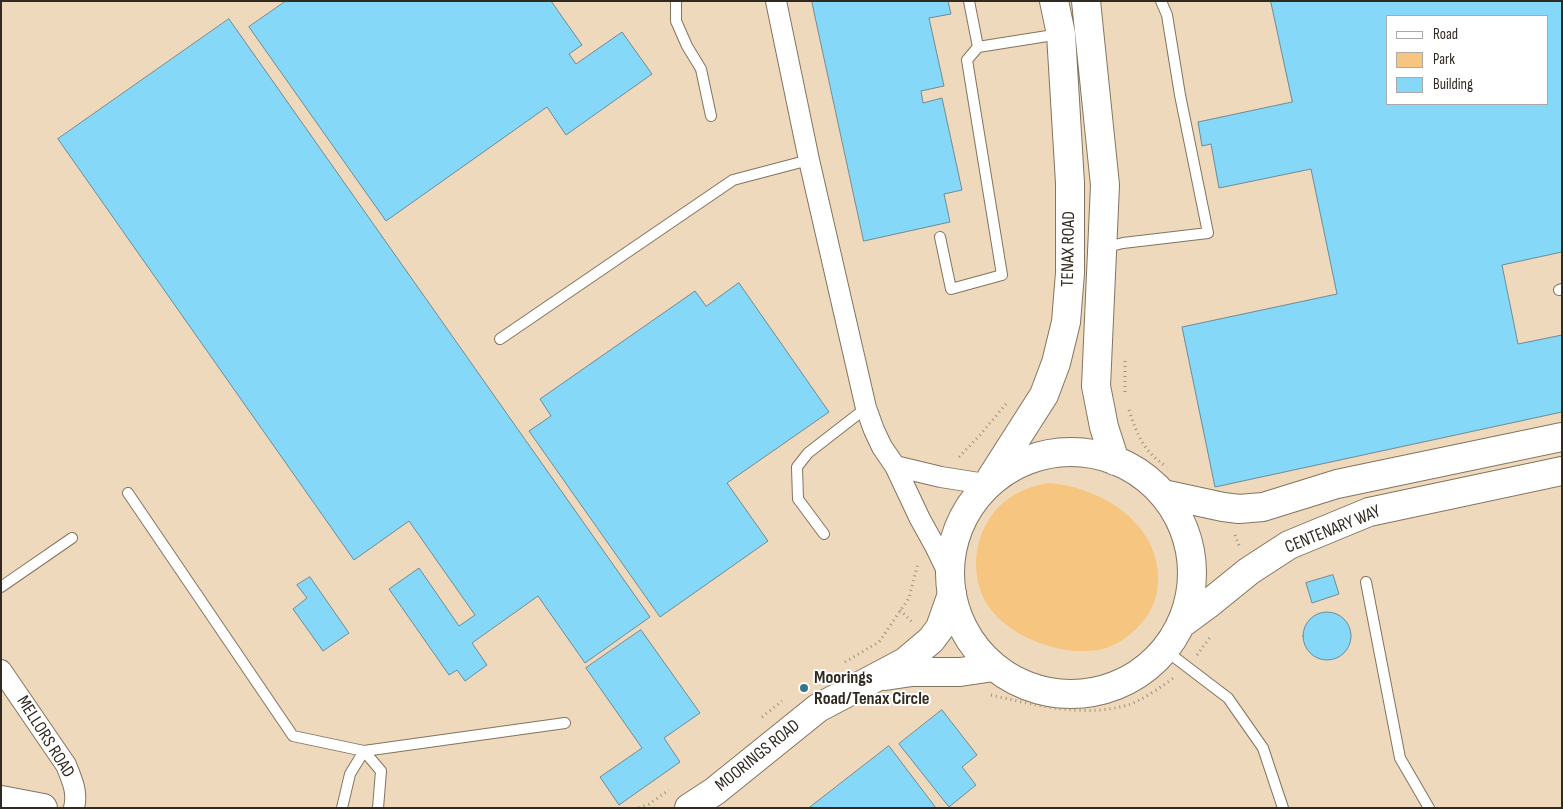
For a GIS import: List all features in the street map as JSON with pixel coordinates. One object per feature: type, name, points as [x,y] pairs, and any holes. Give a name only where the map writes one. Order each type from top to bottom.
[{"type":"main road","name":"TENAX ROAD","points":[[951,586],[950,557],[956,532],[968,505],[988,481],[1044,395],[1056,363],[1066,322],[1070,273],[1070,183],[1061,34],[1054,1]]},
{"type":"main road","name":"TENAX ROAD","points":[[1086,1],[1105,185],[1096,386],[1104,427],[1116,462]]},
{"type":"main road","name":"CENTENARY WAY","points":[[1166,482],[1223,507],[1239,509],[1263,507],[1337,484],[1562,437]]},
{"type":"main road","points":[[951,586],[960,622],[974,646],[994,667],[1027,686],[1064,695],[1102,691],[1137,676],[1165,650],[1184,622],[1193,571],[1184,530],[1166,482],[1141,475],[1116,462],[1085,454],[1054,454],[1022,463],[988,481]]},
{"type":"main road","name":"CENTENARY WAY","points":[[1184,622],[1207,606],[1249,571],[1289,545],[1369,512],[1562,471]]},
{"type":"main road","name":"MOORINGS ROAD","points":[[689,808],[715,791],[818,708],[905,662],[931,640],[940,628],[951,586]]},
{"type":"main road","name":"MOORINGS ROAD","points":[[879,677],[912,672],[960,672],[994,667]]},
{"type":"main road","points":[[1,800],[43,808]]},
{"type":"street","points":[[776,1],[809,160],[866,408],[878,438],[895,466],[935,546],[951,586]]},
{"type":"street","points":[[895,466],[941,477],[988,481]]},
{"type":"street","name":"MELLORS ROAD","points":[[1,670],[66,765],[77,798],[74,808]]},
{"type":"lane","points":[[676,1],[676,21],[687,46],[701,69],[711,116]]},
{"type":"lane","points":[[969,1],[978,47]]},
{"type":"lane","points":[[1102,248],[1123,243],[1208,233],[1180,95],[1167,15],[1161,1]]},
{"type":"lane","points":[[940,237],[951,289],[1002,275],[967,60],[978,47],[1061,34]]},
{"type":"lane","points":[[500,340],[733,180],[809,160]]},
{"type":"lane","points":[[824,534],[798,499],[797,467],[808,454],[866,408]]},
{"type":"lane","points":[[128,494],[293,736],[364,751],[565,723]]},
{"type":"lane","points":[[1,587],[72,538]]},
{"type":"lane","points":[[1366,582],[1400,758],[1429,808]]},
{"type":"lane","points":[[1165,650],[1228,698],[1263,748],[1284,808]]},
{"type":"lane","points":[[342,808],[350,774],[364,751]]},
{"type":"lane","points":[[364,751],[381,771],[378,808]]},
{"type":"path","points":[[1125,350],[1125,398]]},
{"type":"path","points":[[956,460],[980,435],[1008,400]]},
{"type":"path","points":[[1128,408],[1137,436],[1156,460],[1166,482]]},
{"type":"path","points":[[990,694],[1051,708],[1093,711],[1130,704],[1166,683],[1187,667],[1212,635]]},
{"type":"shaded area","points":[[1,1],[1562,1],[1562,808],[1,808]]},
{"type":"green space","points":[[1048,483],[1076,488],[1099,496],[1112,504],[1136,523],[1152,548],[1158,577],[1153,605],[1142,623],[1134,631],[1119,642],[1106,648],[1092,651],[1060,649],[1014,631],[992,611],[984,598],[979,584],[976,569],[977,554],[985,526],[1004,502],[1014,495],[1030,487]]},
{"type":"building","points":[[286,1],[551,1],[582,45],[569,54],[576,64],[622,32],[652,74],[566,135],[547,107],[386,221],[249,27]]},
{"type":"building","points":[[812,1],[948,1],[951,14],[929,18],[944,86],[921,91],[923,103],[942,98],[962,190],[944,194],[950,222],[864,241]]},
{"type":"building","points":[[1271,1],[1562,1],[1562,252],[1502,265],[1518,344],[1562,335],[1562,412],[1215,487],[1182,327],[1337,294],[1311,169],[1219,188],[1211,144],[1202,146],[1198,122],[1292,102]]},
{"type":"building","points":[[229,19],[650,617],[585,663],[538,596],[472,643],[487,665],[465,681],[457,670],[449,675],[389,589],[419,568],[459,626],[475,615],[409,521],[354,560],[58,139]]},
{"type":"building","points":[[739,283],[829,412],[727,483],[768,541],[660,617],[529,431],[551,416],[540,399],[695,291],[706,306]]},
{"type":"building","points":[[1333,575],[1339,594],[1312,603],[1306,583]]},
{"type":"building","points":[[310,577],[349,633],[323,651],[293,609],[307,598],[297,585]]},
{"type":"building","points":[[1322,612],[1332,612],[1341,616],[1347,622],[1351,636],[1347,650],[1341,656],[1332,660],[1322,660],[1313,656],[1307,650],[1303,641],[1303,631],[1307,622],[1313,616]]},
{"type":"building","points":[[641,630],[700,713],[664,738],[680,762],[619,805],[600,777],[642,748],[586,668]]},
{"type":"building","points":[[942,710],[977,755],[962,767],[976,785],[949,807],[899,744]]},
{"type":"building","points":[[889,746],[936,808],[809,808]]},
{"type":"place","name":"Moorings Road/Tenax Circle","points":[[804,688]]}]
